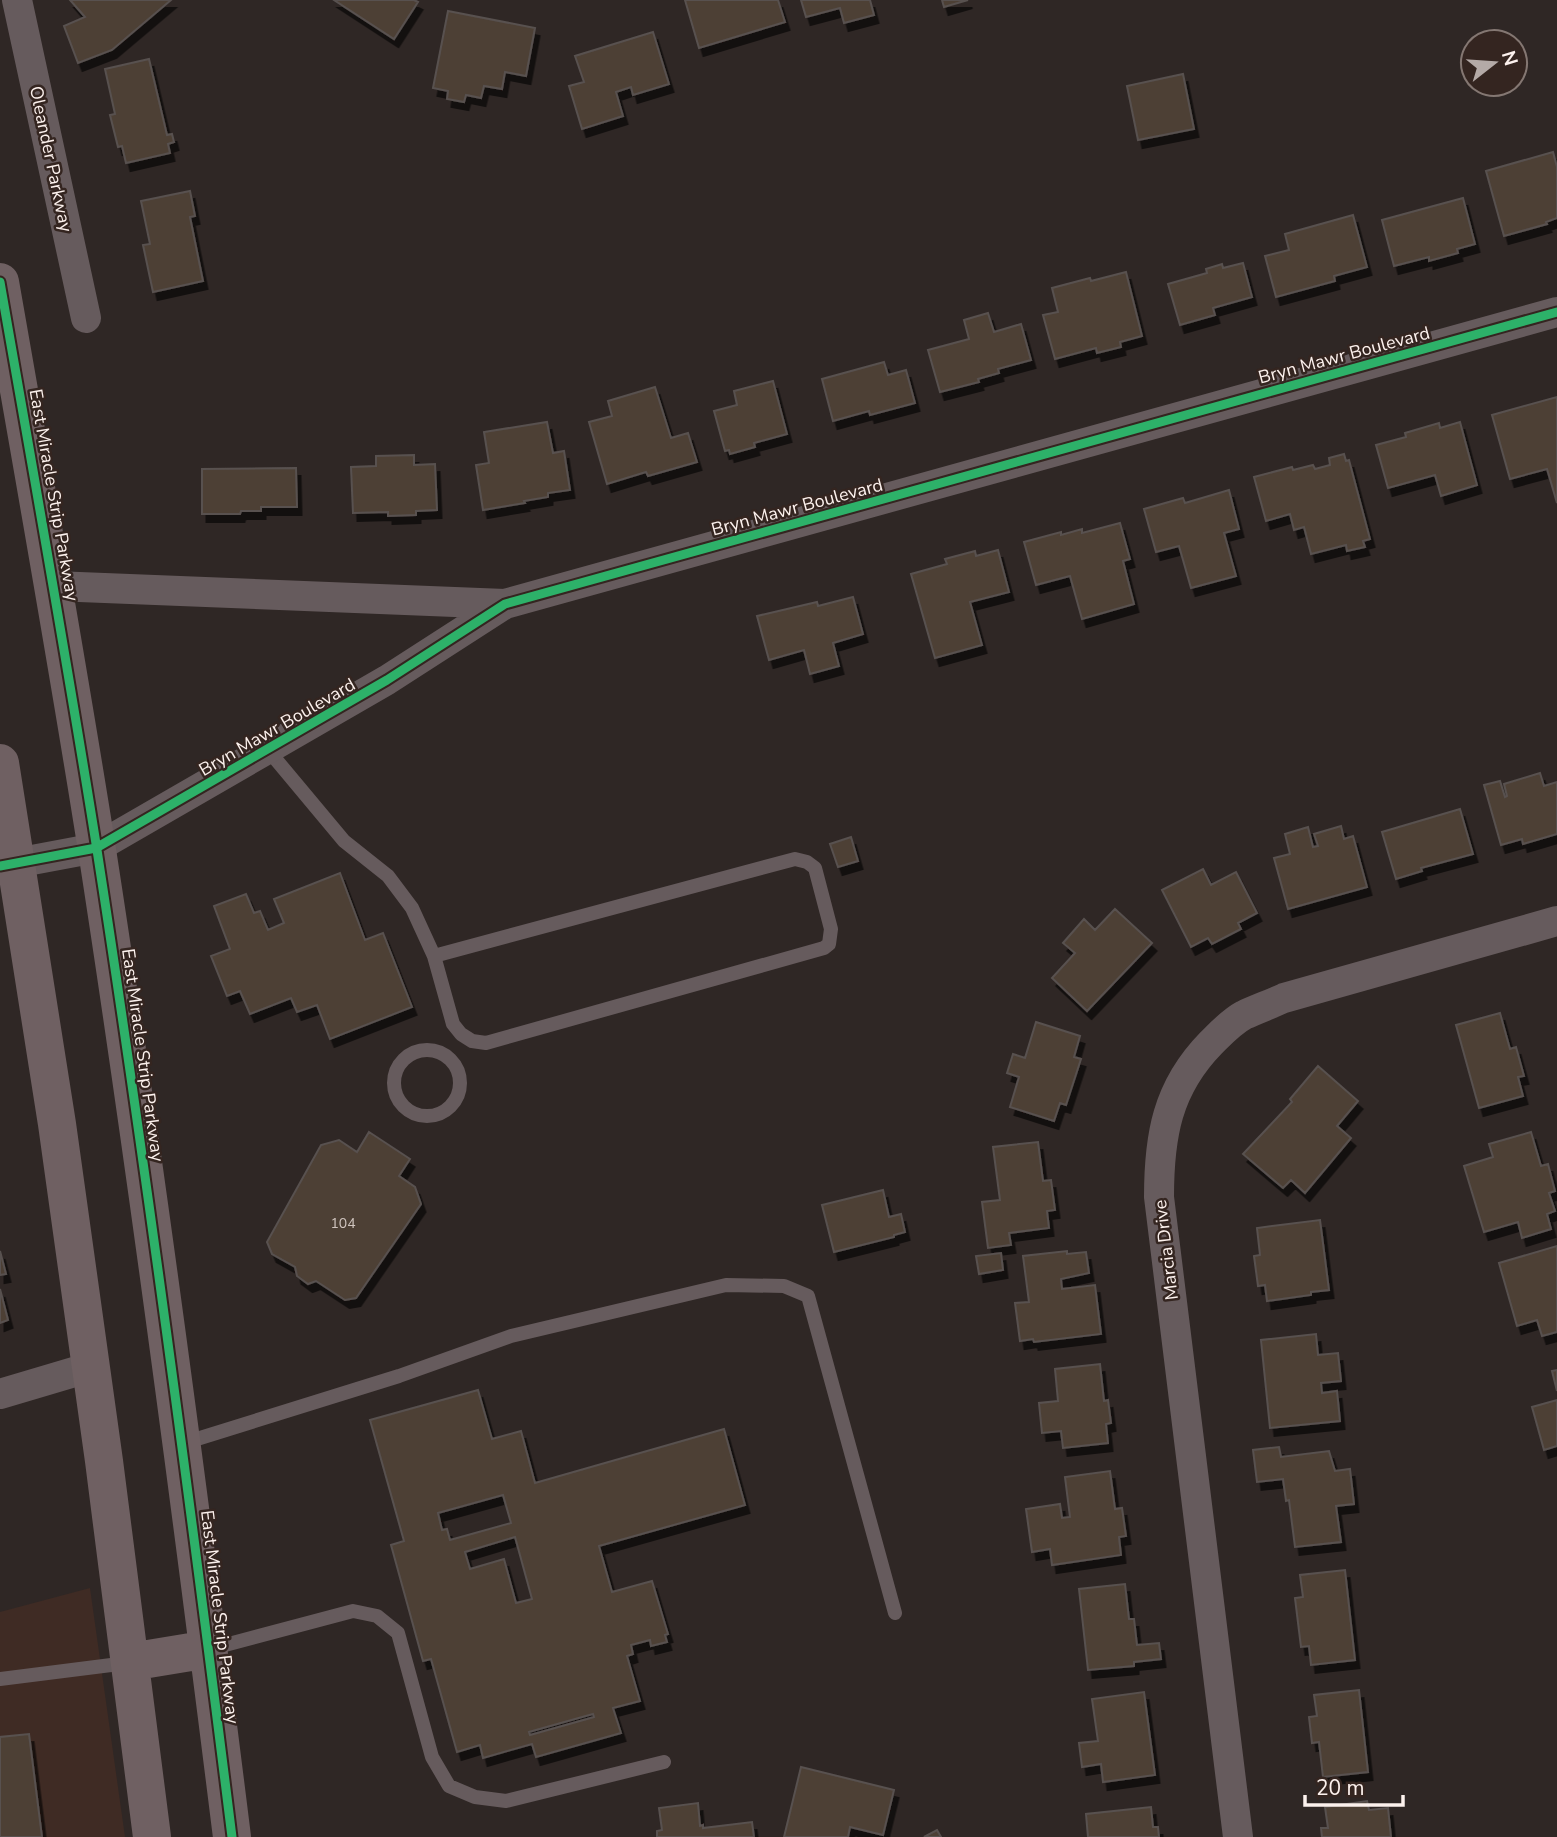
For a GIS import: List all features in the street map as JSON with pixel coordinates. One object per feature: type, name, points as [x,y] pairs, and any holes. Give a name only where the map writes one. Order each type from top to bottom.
[{"type":"highway","name":"East Miracle Strip Parkway","points":[[0,282],[54,586],[96,848],[183,1444],[232,1837]]},
{"type":"highway","points":[[0,763],[8,865],[57,1124],[152,1837]]},
{"type":"highway","points":[[130,1662],[209,1649]]},
{"type":"street","name":"Oleander Parkway","points":[[17,0],[86,318]]},
{"type":"street","name":"Bryn Mawr Boulevard","points":[[8,865],[96,848],[387,680],[505,604],[1557,312]]},
{"type":"street","name":"Bryn Mawr Boulevard","points":[[54,586],[505,604]]},
{"type":"street","name":"Marcia Drive","points":[[1238,1837],[1159,1197],[1159,1159],[1165,1122],[1178,1087],[1199,1056],[1224,1029],[1243,1016],[1284,998],[1557,921]]},
{"type":"street","points":[[0,1394],[91,1367]]},
{"type":"lane","points":[[268,750],[344,841],[388,876],[412,908],[434,956],[453,1024],[461,1034],[472,1041],[486,1043],[824,948],[829,944],[831,929],[815,868],[807,862],[795,859],[434,956]]},
{"type":"lane","points":[[444,1055],[461,1034]]},
{"type":"lane","points":[[421,1050],[433,1050],[444,1055],[458,1072],[458,1095],[452,1105],[432,1116],[410,1112],[396,1094],[396,1071],[402,1061],[421,1050]]},
{"type":"lane","points":[[183,1444],[399,1376],[511,1336],[726,1285],[784,1286],[808,1296],[895,1613]]},
{"type":"lane","points":[[209,1649],[353,1611],[377,1616],[398,1633],[432,1757],[449,1786],[475,1797],[506,1801],[664,1762]]},
{"type":"lane","points":[[0,1679],[130,1662]]},
{"type":"shaded area","points":[[90,1588],[125,1837],[0,1837],[0,1612]]},
{"type":"building","points":[[70,0],[171,0],[112,50],[78,63],[64,26],[85,17]]},
{"type":"building","points":[[334,0],[414,0],[418,2],[394,39]]},
{"type":"building","points":[[685,0],[778,0],[785,22],[699,48]]},
{"type":"building","points":[[801,0],[870,0],[874,15],[844,23],[840,8],[806,17]]},
{"type":"building","points":[[942,0],[968,0],[944,7]]},
{"type":"building","points":[[448,11],[535,28],[526,76],[505,72],[502,89],[484,86],[481,98],[466,95],[464,102],[447,99],[448,91],[433,88]]},
{"type":"building","points":[[653,32],[669,84],[633,95],[631,87],[616,92],[623,116],[582,129],[569,86],[584,82],[575,56]]},
{"type":"building","points":[[149,59],[167,135],[172,134],[174,142],[168,144],[170,153],[126,163],[122,146],[118,147],[110,115],[115,114],[105,69]]},
{"type":"building","points":[[1183,74],[1194,129],[1138,140],[1127,86]]},
{"type":"building","points":[[1553,152],[1557,167],[1557,218],[1546,222],[1547,224],[1504,236],[1486,171]]},
{"type":"building","points":[[190,191],[195,216],[190,217],[203,281],[153,292],[143,245],[150,244],[141,201]]},
{"type":"building","points":[[1463,198],[1475,244],[1457,249],[1458,253],[1429,261],[1429,257],[1394,266],[1382,220]]},
{"type":"building","points":[[1353,215],[1367,267],[1334,276],[1335,281],[1276,297],[1265,256],[1289,250],[1285,234]]},
{"type":"building","points":[[1243,263],[1252,297],[1213,308],[1215,315],[1180,325],[1168,284],[1207,273],[1206,269],[1222,264],[1223,268]]},
{"type":"building","points":[[1126,272],[1142,336],[1120,342],[1121,347],[1097,353],[1096,348],[1055,359],[1043,315],[1058,312],[1052,288]]},
{"type":"building","points":[[988,313],[994,332],[1021,324],[1031,360],[998,369],[999,373],[978,379],[979,382],[940,392],[928,350],[969,339],[964,320]]},
{"type":"building","points":[[884,362],[888,375],[906,370],[915,403],[833,421],[822,379]]},
{"type":"building","points":[[773,381],[787,434],[754,443],[755,447],[730,454],[729,450],[725,451],[714,411],[737,405],[734,391]]},
{"type":"building","points":[[655,387],[671,438],[688,433],[697,462],[648,476],[646,472],[607,484],[589,422],[612,416],[608,401]]},
{"type":"building","points":[[1557,397],[1557,503],[1547,469],[1510,479],[1492,415]]},
{"type":"building","points":[[547,422],[553,453],[564,451],[570,490],[548,493],[548,497],[524,501],[525,503],[483,510],[476,465],[489,463],[484,432]]},
{"type":"building","points":[[1460,422],[1477,485],[1441,496],[1435,475],[1388,488],[1376,445],[1406,437],[1405,433],[1439,423],[1440,428]]},
{"type":"building","points":[[1344,454],[1346,461],[1349,460],[1370,539],[1363,541],[1365,547],[1347,551],[1346,545],[1311,554],[1304,527],[1294,530],[1290,514],[1266,521],[1254,477],[1292,467],[1293,470],[1313,465],[1315,469],[1330,465],[1329,458]]},
{"type":"building","points":[[414,455],[414,465],[435,464],[437,510],[416,511],[416,515],[388,516],[388,512],[353,513],[351,467],[376,466],[376,456]]},
{"type":"building","points":[[296,468],[297,507],[261,507],[261,511],[241,511],[240,514],[202,514],[202,469]]},
{"type":"building","points":[[1229,490],[1239,529],[1224,533],[1236,576],[1191,588],[1179,546],[1156,552],[1144,509],[1183,498],[1185,503]]},
{"type":"building","points":[[1120,523],[1130,559],[1123,561],[1134,604],[1082,619],[1070,576],[1036,585],[1024,542],[1061,532],[1061,535],[1082,529],[1082,533]]},
{"type":"building","points":[[998,550],[1009,592],[970,602],[982,645],[935,658],[911,574],[947,564],[945,559],[975,551],[976,556]]},
{"type":"building","points":[[853,597],[863,634],[833,643],[839,666],[810,674],[804,650],[769,660],[757,616]]},
{"type":"building","points":[[1540,773],[1544,786],[1557,782],[1557,834],[1523,844],[1522,839],[1501,845],[1484,785],[1500,781],[1505,797],[1504,784]]},
{"type":"building","points":[[1460,809],[1473,854],[1421,868],[1422,871],[1396,879],[1382,832]]},
{"type":"building","points":[[1341,826],[1344,839],[1353,836],[1367,887],[1288,909],[1274,858],[1290,854],[1285,834],[1308,827],[1313,847],[1318,846],[1314,834]]},
{"type":"building","points":[[851,837],[858,861],[838,867],[830,844]]},
{"type":"building","points":[[1203,869],[1211,885],[1236,872],[1257,913],[1238,923],[1241,929],[1212,944],[1208,938],[1191,947],[1162,890]]},
{"type":"building","points":[[340,873],[365,940],[383,933],[412,1007],[330,1039],[317,1005],[297,1012],[291,998],[250,1014],[240,991],[227,996],[211,956],[230,949],[214,906],[246,894],[254,913],[260,911],[268,930],[284,923],[274,899]]},
{"type":"building","points":[[1115,909],[1152,943],[1087,1011],[1052,978],[1075,953],[1063,943],[1084,919],[1095,930]]},
{"type":"building","points":[[1500,1013],[1510,1049],[1516,1047],[1524,1076],[1518,1077],[1523,1096],[1479,1108],[1456,1025]]},
{"type":"building","points":[[1036,1022],[1080,1036],[1074,1057],[1081,1059],[1066,1105],[1060,1103],[1054,1121],[1010,1107],[1019,1077],[1007,1073],[1013,1054],[1025,1058]]},
{"type":"building","points":[[1318,1066],[1358,1101],[1337,1126],[1351,1138],[1305,1193],[1291,1180],[1283,1188],[1243,1154],[1292,1102],[1290,1099]]},
{"type":"building","points":[[369,1132],[410,1159],[399,1176],[415,1187],[421,1204],[356,1298],[345,1300],[316,1281],[308,1284],[297,1276],[295,1267],[272,1254],[267,1242],[321,1145],[339,1140],[357,1152]]},
{"type":"building","points":[[1531,1132],[1541,1166],[1548,1164],[1555,1191],[1549,1193],[1555,1211],[1547,1214],[1551,1229],[1522,1238],[1518,1222],[1484,1232],[1464,1166],[1493,1157],[1489,1144]]},
{"type":"building","points":[[1038,1142],[1043,1181],[1051,1180],[1055,1210],[1047,1211],[1049,1228],[1009,1233],[1011,1245],[988,1248],[982,1202],[1000,1200],[993,1147]]},
{"type":"building","points":[[883,1190],[889,1217],[901,1214],[905,1232],[834,1252],[822,1205]]},
{"type":"building","points":[[1320,1220],[1329,1290],[1267,1301],[1265,1285],[1258,1286],[1254,1256],[1260,1255],[1257,1228]]},
{"type":"building","points":[[1557,1246],[1557,1332],[1542,1336],[1537,1320],[1517,1326],[1499,1263]]},
{"type":"building","points":[[0,1251],[6,1274],[0,1275]]},
{"type":"building","points":[[1067,1251],[1067,1254],[1086,1252],[1089,1273],[1061,1279],[1062,1289],[1095,1285],[1101,1334],[1034,1342],[1033,1339],[1020,1341],[1015,1303],[1029,1302],[1023,1256]]},
{"type":"building","points":[[1001,1253],[1003,1270],[979,1274],[976,1256]]},
{"type":"building","points":[[0,1289],[8,1320],[0,1323]]},
{"type":"building","points":[[1316,1334],[1318,1355],[1338,1353],[1341,1381],[1321,1383],[1322,1393],[1337,1391],[1340,1421],[1270,1428],[1261,1340]]},
{"type":"building","points":[[1100,1364],[1104,1401],[1108,1400],[1111,1423],[1106,1424],[1108,1443],[1063,1448],[1061,1431],[1042,1433],[1039,1403],[1058,1401],[1055,1369]]},
{"type":"building","points":[[1557,1370],[1557,1391],[1552,1371]]},
{"type":"building","points":[[478,1390],[492,1439],[521,1431],[535,1483],[724,1429],[745,1505],[599,1546],[612,1592],[652,1581],[668,1634],[665,1635],[667,1642],[651,1646],[650,1640],[631,1645],[633,1654],[627,1656],[640,1701],[613,1708],[621,1733],[536,1757],[532,1744],[483,1758],[480,1745],[457,1752],[431,1659],[423,1661],[391,1545],[404,1541],[370,1420]],"holes":[[[503,1495],[511,1523],[450,1540],[447,1529],[442,1530],[438,1513]],[[515,1537],[532,1599],[516,1603],[504,1559],[470,1569],[465,1552]],[[593,1714],[594,1717],[530,1735],[529,1732]]]},
{"type":"building","points":[[1557,1400],[1557,1446],[1544,1450],[1532,1407]]},
{"type":"building","points":[[1279,1447],[1281,1457],[1329,1451],[1335,1471],[1350,1469],[1354,1504],[1336,1506],[1341,1542],[1295,1547],[1289,1500],[1286,1501],[1283,1479],[1257,1482],[1253,1450]]},
{"type":"building","points":[[1110,1471],[1115,1509],[1122,1508],[1126,1536],[1119,1537],[1121,1555],[1052,1565],[1050,1549],[1032,1552],[1026,1509],[1060,1504],[1062,1518],[1070,1517],[1065,1477]]},
{"type":"building","points":[[1345,1570],[1355,1660],[1311,1665],[1309,1646],[1301,1647],[1295,1598],[1303,1597],[1300,1575]]},
{"type":"building","points":[[1125,1584],[1129,1619],[1134,1619],[1137,1645],[1159,1643],[1161,1659],[1134,1662],[1134,1666],[1088,1670],[1079,1589]]},
{"type":"building","points":[[1359,1690],[1368,1772],[1323,1777],[1319,1742],[1312,1743],[1309,1717],[1317,1716],[1314,1695]]},
{"type":"building","points":[[1144,1692],[1155,1775],[1103,1782],[1101,1764],[1082,1767],[1079,1743],[1098,1741],[1092,1699]]},
{"type":"building","points":[[29,1734],[42,1837],[0,1837],[0,1737]]},
{"type":"building","points":[[801,1767],[894,1790],[883,1835],[850,1827],[848,1837],[784,1837]]},
{"type":"building","points":[[1367,1801],[1369,1810],[1388,1808],[1391,1837],[1322,1837],[1321,1828],[1328,1828],[1325,1807]]},
{"type":"building","points":[[698,1803],[700,1826],[703,1825],[703,1828],[752,1822],[754,1837],[657,1837],[657,1831],[662,1830],[659,1808]]},
{"type":"building","points":[[1151,1807],[1153,1827],[1158,1827],[1159,1837],[1088,1837],[1086,1814]]},
{"type":"building","points":[[937,1830],[941,1837],[924,1837]]},
{"type":"cycle path","points":[[0,282],[74,708],[116,973],[168,1344],[232,1837]]},
{"type":"cycle path","points":[[0,866],[96,848],[387,680],[505,604],[1557,312]]}]
